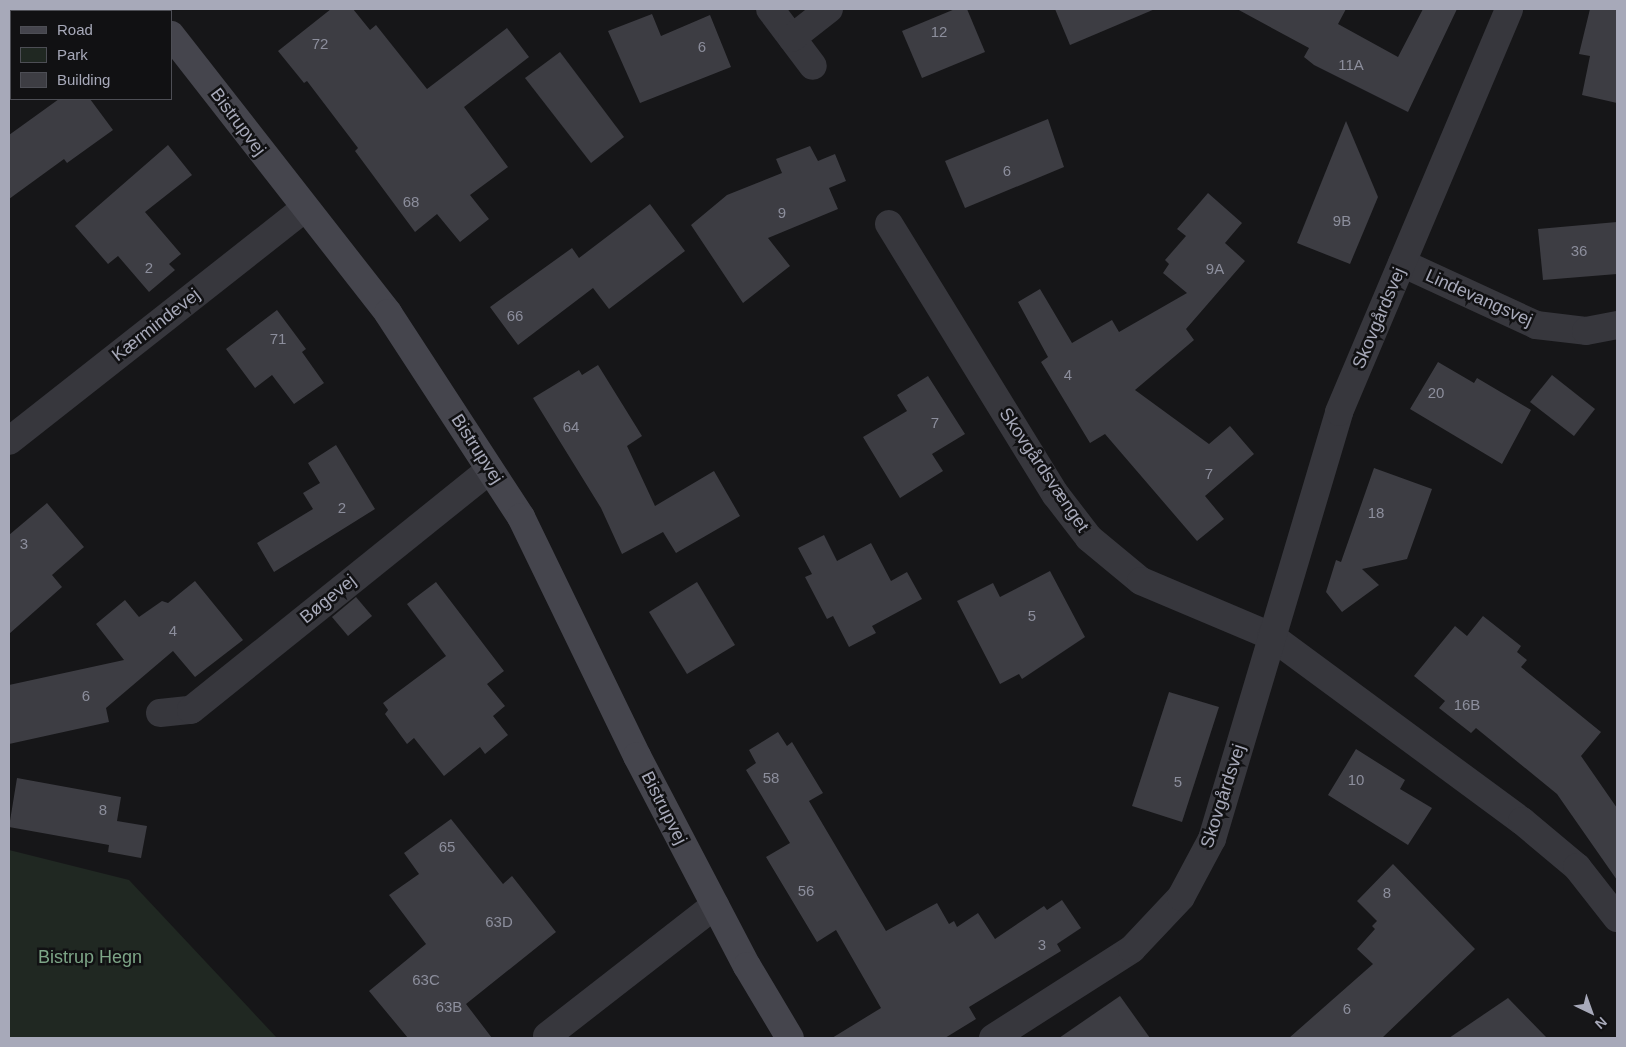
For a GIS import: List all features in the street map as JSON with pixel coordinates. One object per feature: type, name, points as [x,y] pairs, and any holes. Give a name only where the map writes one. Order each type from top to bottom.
[{"type":"main road","name":"Bistrupvej","points":[[172,36],[304,209],[388,314],[521,517],[715,905],[790,1038]]},
{"type":"street","points":[[770,9],[813,66]]},
{"type":"street","points":[[792,38],[829,9]]},
{"type":"street","name":"Skovgårdsvej","points":[[993,1038],[1132,949],[1181,897],[1212,839],[1339,412],[1509,9]]},
{"type":"street","name":"Kærmindevej","points":[[9,442],[304,209]]},
{"type":"street","name":"Skovgårdsvænget","points":[[888,224],[1056,495],[1089,538],[1141,581],[1271,636]]},
{"type":"street","name":"Lindevangsvej","points":[[1402,263],[1536,325],[1586,331],[1617,325]]},
{"type":"street","name":"Bøgevej","points":[[160,713],[190,710],[490,470]]},
{"type":"street","points":[[1271,636],[1522,821],[1577,868],[1617,918]]},
{"type":"street","points":[[547,1036],[715,905]]},
{"type":"green space","name":"Bistrup Hegn","points":[[9,850],[129,880],[277,1038],[9,1038]]},
{"type":"building","points":[[331,9],[353,9],[370,30],[376,25],[427,89],[507,28],[529,57],[464,107],[508,167],[470,195],[489,219],[460,242],[437,214],[415,232],[355,151],[358,148],[307,81],[304,83],[278,51]]},
{"type":"building","points":[[955,9],[967,9],[985,52],[922,78],[902,31]]},
{"type":"building","points":[[1055,9],[1155,9],[1070,45]]},
{"type":"building","points":[[1237,9],[1346,9],[1338,24],[1398,57],[1423,9],[1457,9],[1408,112],[1314,65],[1304,57],[1309,48]]},
{"type":"building","points":[[1590,9],[1617,9],[1617,103],[1582,95],[1590,56],[1579,54]]},
{"type":"building","points":[[652,14],[661,36],[710,15],[731,67],[640,103],[608,31]]},
{"type":"building","points":[[560,52],[624,137],[591,163],[525,78]]},
{"type":"building","points":[[58,100],[91,100],[113,130],[67,163],[64,159],[9,199],[9,135]]},
{"type":"building","points":[[1048,119],[1064,167],[965,208],[945,161]]},
{"type":"building","points":[[1346,121],[1378,197],[1350,264],[1297,243]]},
{"type":"building","points":[[168,145],[192,175],[145,212],[181,254],[169,264],[175,270],[149,292],[118,256],[108,264],[75,226]]},
{"type":"building","points":[[810,146],[818,161],[835,154],[846,181],[829,188],[838,209],[768,238],[790,266],[743,303],[691,225],[727,195],[782,173],[776,159]]},
{"type":"building","points":[[1208,193],[1242,223],[1225,243],[1245,261],[1186,329],[1194,340],[1135,390],[1209,444],[1230,426],[1254,454],[1205,496],[1224,519],[1197,541],[1105,434],[1090,443],[1041,362],[1048,357],[1018,302],[1040,289],[1072,343],[1112,320],[1119,332],[1187,293],[1163,273],[1169,264],[1165,260],[1186,236],[1177,229]]},
{"type":"building","points":[[650,204],[685,251],[609,309],[593,288],[518,345],[490,307],[572,248],[579,258]]},
{"type":"building","points":[[1617,222],[1617,274],[1543,280],[1538,229]]},
{"type":"building","points":[[277,310],[306,349],[302,352],[324,383],[294,404],[272,375],[255,388],[226,349]]},
{"type":"building","points":[[1438,362],[1474,383],[1477,378],[1531,410],[1502,464],[1410,409]]},
{"type":"building","points":[[598,365],[642,436],[627,446],[655,506],[714,471],[740,516],[676,553],[663,532],[622,554],[601,508],[533,398],[579,370],[582,375]]},
{"type":"building","points":[[1552,375],[1595,409],[1574,436],[1530,402]]},
{"type":"building","points":[[928,376],[965,434],[932,454],[943,471],[900,498],[863,437],[907,411],[897,395]]},
{"type":"building","points":[[336,445],[375,509],[274,572],[257,543],[313,509],[303,493],[320,483],[308,463]]},
{"type":"building","points":[[1374,468],[1432,489],[1407,559],[1362,569],[1379,585],[1342,612],[1326,592],[1336,560],[1341,562]]},
{"type":"building","points":[[47,503],[84,547],[52,575],[62,587],[9,634],[9,535]]},
{"type":"building","points":[[824,535],[837,561],[871,543],[891,581],[907,572],[922,599],[872,626],[876,633],[849,647],[833,616],[827,619],[805,577],[812,574],[798,548]]},
{"type":"building","points":[[1050,571],[1085,637],[1022,679],[1019,674],[1000,684],[957,601],[993,583],[1000,597]]},
{"type":"building","points":[[195,581],[243,640],[195,677],[173,651],[106,708],[109,722],[9,744],[9,685],[124,660],[96,624],[125,600],[139,617],[162,601],[168,603]]},
{"type":"building","points":[[436,582],[504,671],[487,684],[505,706],[493,716],[508,735],[485,754],[480,747],[444,776],[414,738],[407,744],[385,714],[388,710],[383,703],[446,656],[407,604]]},
{"type":"building","points":[[697,582],[735,645],[687,674],[649,612]]},
{"type":"building","points":[[356,597],[372,616],[348,636],[332,617]]},
{"type":"building","points":[[1483,616],[1521,646],[1517,652],[1527,660],[1521,667],[1601,732],[1581,756],[1617,808],[1617,880],[1557,794],[1476,728],[1471,733],[1439,708],[1445,701],[1414,676],[1455,626],[1467,636]]},
{"type":"building","points":[[1169,692],[1219,707],[1182,822],[1132,806]]},
{"type":"building","points":[[778,732],[787,746],[792,742],[823,793],[809,801],[886,931],[937,903],[949,924],[954,921],[957,927],[978,913],[995,939],[1044,906],[1047,910],[1062,900],[1081,928],[1057,944],[1061,951],[969,1007],[976,1019],[945,1038],[832,1038],[881,1008],[836,930],[817,942],[766,857],[790,843],[746,770],[756,763],[749,750]]},
{"type":"building","points":[[1356,749],[1405,780],[1400,789],[1432,808],[1408,845],[1328,795]]},
{"type":"building","points":[[17,778],[121,797],[117,821],[147,826],[141,858],[108,852],[109,845],[9,827]]},
{"type":"building","points":[[451,819],[503,884],[512,876],[556,932],[466,1004],[492,1038],[408,1038],[369,991],[426,944],[389,895],[419,874],[404,853]]},
{"type":"building","points":[[1393,864],[1475,949],[1382,1038],[1289,1038],[1373,964],[1357,949],[1375,929],[1372,926],[1377,921],[1357,901]]},
{"type":"building","points":[[1120,996],[1150,1038],[1059,1038]]},
{"type":"building","points":[[1508,998],[1547,1038],[1449,1038]]}]
